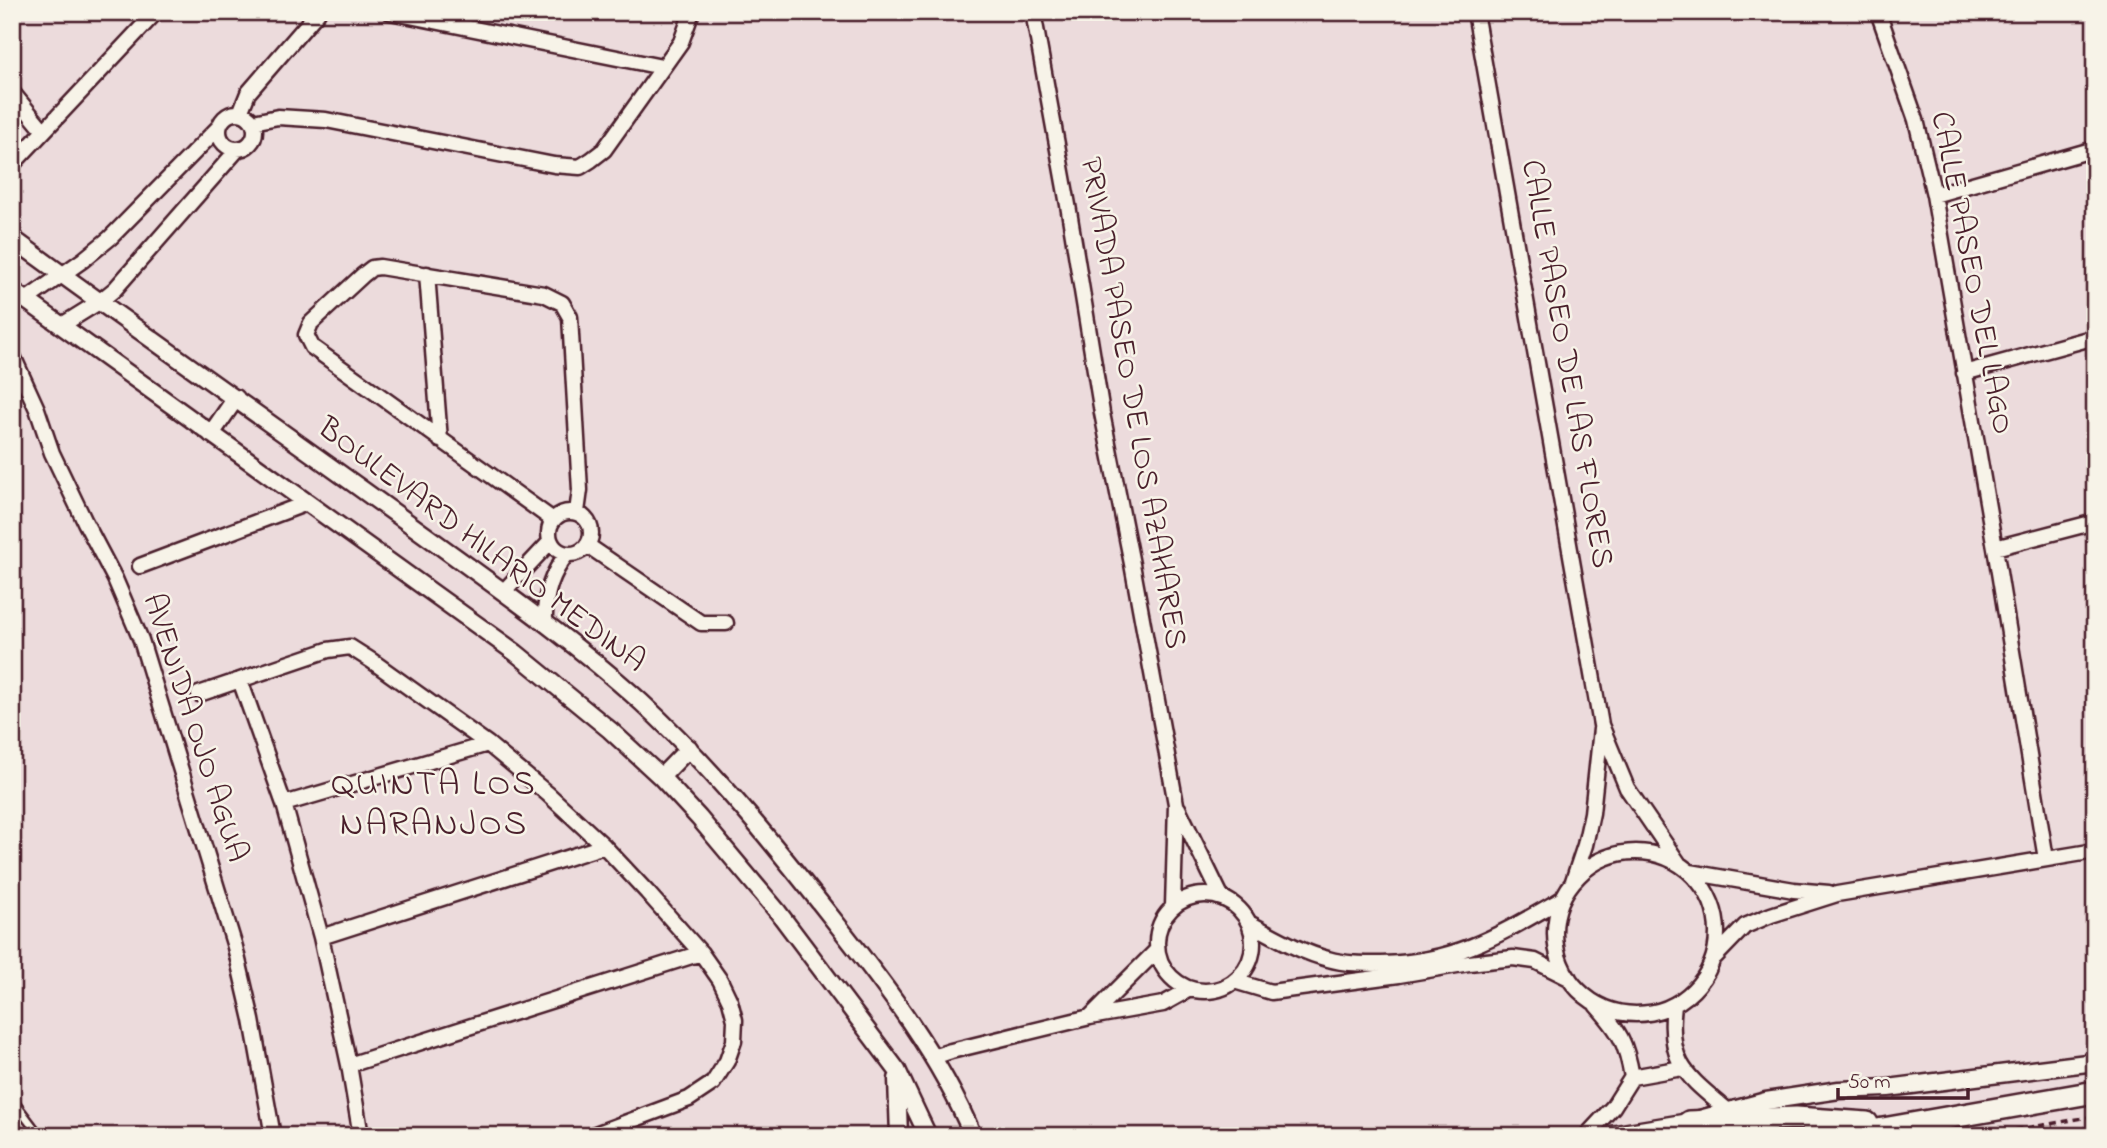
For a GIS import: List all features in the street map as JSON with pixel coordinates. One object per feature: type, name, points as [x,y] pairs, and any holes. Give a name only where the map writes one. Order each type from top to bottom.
[{"type":"main road","points":[[1843,1136],[2095,1092]]},
{"type":"main road","points":[[1689,1122],[1796,1118],[1904,1125]]},
{"type":"street","points":[[12,165],[156,12]]},
{"type":"street","points":[[240,113],[248,93],[318,12]]},
{"type":"street","points":[[390,12],[662,67]]},
{"type":"street","points":[[253,122],[278,117],[327,120],[509,157],[580,167],[604,150],[681,42],[692,12]]},
{"type":"street","name":"PRIVADA PASEO DE LOS AZAHARES","points":[[1033,12],[1102,413],[1176,804],[1173,906]]},
{"type":"street","name":"CALLE PASEO DE LAS FLORES","points":[[1475,12],[1601,725],[1627,788],[1685,868]]},
{"type":"street","name":"CALLE PASEO DEL LAGO","points":[[1878,12],[1916,120],[1934,195],[2046,859]]},
{"type":"street","points":[[12,92],[44,131]]},
{"type":"street","points":[[26,300],[110,238],[219,127],[223,119],[240,113],[248,116],[256,131],[247,147],[238,149],[223,143],[219,136],[219,127]]},
{"type":"street","points":[[62,325],[99,302],[114,289],[238,149]]},
{"type":"street","points":[[1934,195],[2095,149]]},
{"type":"street","name":"BOULEVARD HILARIO MEDINA","points":[[12,238],[545,622],[641,702],[689,748],[726,789],[866,961],[933,1058],[973,1136]]},
{"type":"street","points":[[553,520],[312,347],[306,335],[311,323],[372,268],[380,267],[544,294],[562,303],[570,317],[580,490],[576,512]]},
{"type":"street","points":[[427,274],[440,440]]},
{"type":"street","name":"BOULEVARD HILARIO MEDINA","points":[[12,290],[527,661],[610,730],[661,777],[778,912],[897,1070],[928,1136]]},
{"type":"street","points":[[1964,373],[2095,337]]},
{"type":"street","name":"AVENIDA OJO AGUA","points":[[12,354],[37,409],[52,453],[115,579],[141,640],[235,947],[252,1020],[273,1136]]},
{"type":"street","points":[[211,433],[236,398]]},
{"type":"street","points":[[140,566],[307,503]]},
{"type":"street","points":[[545,622],[547,592],[557,568],[566,554],[581,550],[587,545],[591,530],[583,516],[576,512],[559,514],[553,520],[548,534],[554,547],[566,554]]},
{"type":"street","points":[[1995,548],[2095,522]]},
{"type":"street","points":[[503,592],[550,541]]},
{"type":"street","points":[[587,545],[701,623],[726,623]]},
{"type":"street","points":[[199,694],[328,650],[350,647],[488,744],[548,793],[648,892],[701,953],[720,980],[730,1001],[734,1041],[727,1061],[713,1083],[689,1099],[590,1136]]},
{"type":"street","points":[[240,680],[284,804],[321,937],[349,1065],[361,1136]]},
{"type":"street","name":"CALLE PASEO DE LAS FLORES","points":[[1572,883],[1592,813],[1601,725]]},
{"type":"street","points":[[284,804],[488,744]]},
{"type":"street","points":[[661,777],[689,748]]},
{"type":"street","name":"PRIVADA PASEO DE LOS AZAHARES","points":[[1176,804],[1222,898]]},
{"type":"street","points":[[321,937],[604,846]]},
{"type":"street","points":[[1595,1004],[1621,1013],[1648,1013],[1674,1004],[1697,986],[1712,961],[1745,926],[1837,894],[2095,851]]},
{"type":"street","points":[[1586,1136],[1613,1107],[1632,1077],[1627,1050],[1620,1033],[1569,978],[1558,956],[1555,932],[1562,899],[1572,883],[1586,869],[1603,859],[1622,853],[1642,852],[1661,856],[1685,868],[1794,890],[1837,894]]},
{"type":"street","points":[[1685,868],[1703,887],[1712,904],[1716,923],[1712,961]]},
{"type":"street","points":[[1205,894],[1222,898],[1243,912],[1249,923],[1253,944],[1248,965],[1234,981],[1220,988],[1205,991],[1190,989],[1174,981],[1163,967],[1157,950],[1157,934],[1163,919],[1173,906],[1188,897],[1205,894]]},
{"type":"street","points":[[1249,923],[1306,952],[1328,959],[1357,964],[1405,963],[1466,950],[1562,899]]},
{"type":"street","points":[[1090,1017],[1157,950]]},
{"type":"street","points":[[349,1065],[701,953]]},
{"type":"street","points":[[1234,981],[1270,992],[1513,958],[1535,961],[1569,978]]},
{"type":"street","points":[[933,1058],[951,1051],[1090,1017],[1163,1004],[1190,989]]},
{"type":"street","points":[[1674,1004],[1672,1040],[1682,1068],[1727,1110]]},
{"type":"street","points":[[1604,1136],[1689,1122],[1766,1101],[1839,1090],[1888,1088],[2095,1062]]},
{"type":"street","points":[[1632,1077],[1682,1068]]},
{"type":"street","points":[[897,1070],[899,1136]]},
{"type":"lane","points":[[12,1099],[40,1136]]},
{"type":"path","points":[[1980,1136],[2095,1116]]},
{"type":"district","name":"QUINTA LOS NARANJOS","points":[[434,805]]}]
